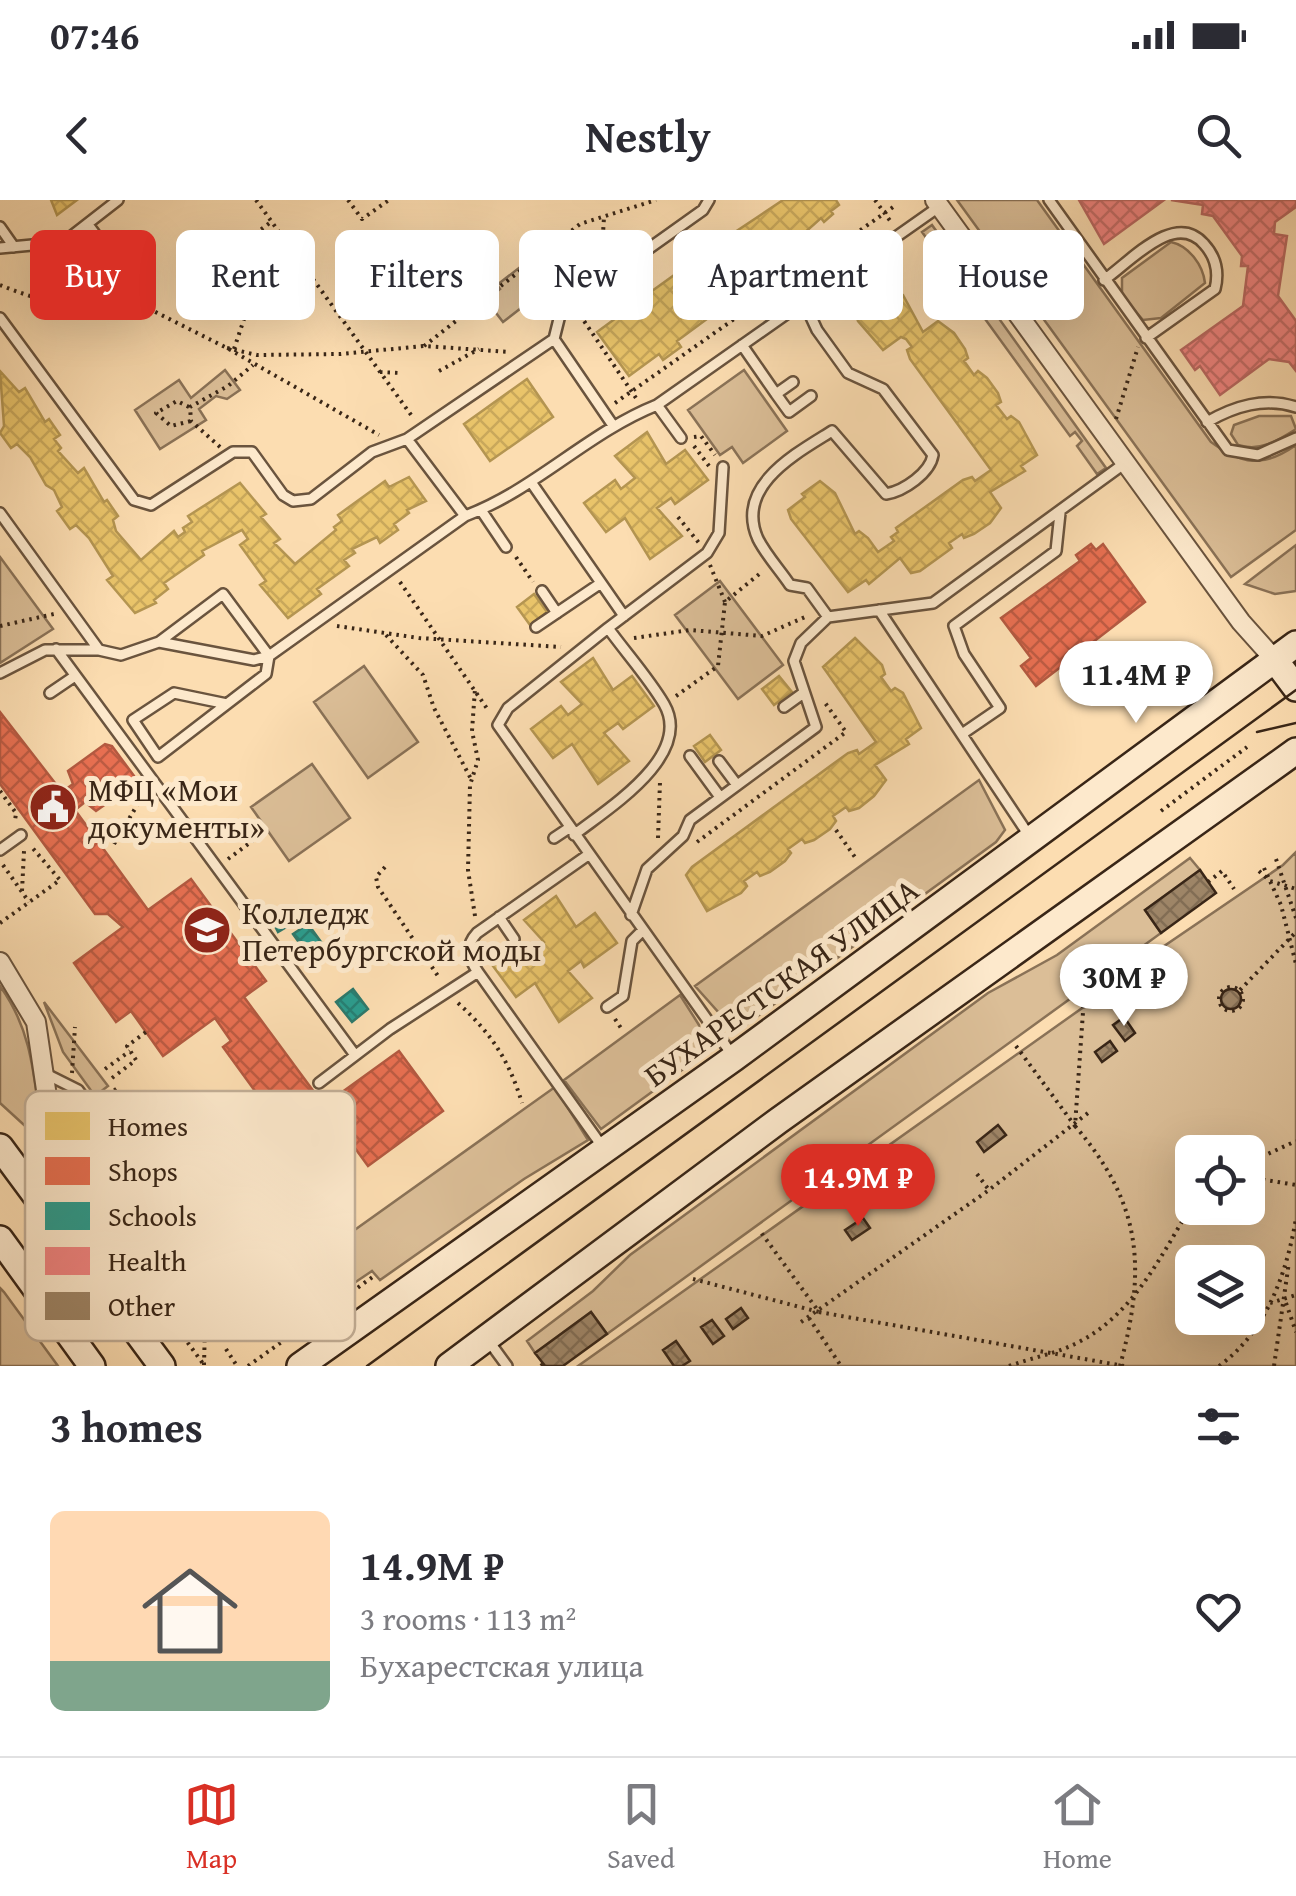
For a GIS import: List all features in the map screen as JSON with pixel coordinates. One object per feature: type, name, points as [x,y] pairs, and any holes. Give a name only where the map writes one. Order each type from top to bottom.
[{"type":"street","points":[[937,203],[1241,622],[1289,657],[1296,688]]},
{"type":"street","name":"БУХАРЕСТСКАЯ УЛИЦА","points":[[355,1327],[606,1151],[1030,837],[1289,657]]},
{"type":"street","points":[[449,1366],[778,1121],[1296,751]]},
{"type":"street","points":[[0,962],[30,1006],[47,1091]]},
{"type":"street","points":[[0,1147],[25,1179]]},
{"type":"street","points":[[0,1240],[8,1260],[25,1281]]},
{"type":"street","points":[[72,1341],[92,1366]]},
{"type":"street","points":[[144,1341],[162,1366]]},
{"type":"street","name":"БУХАРЕСТСКАЯ УЛИЦА","points":[[300,1366],[336,1341]]},
{"type":"lane","points":[[0,248],[56,246],[90,226],[118,200]]},
{"type":"lane","points":[[653,245],[702,210],[708,200]]},
{"type":"lane","points":[[1049,200],[1142,340],[1228,450],[1238,454],[1269,453],[1296,438]]},
{"type":"lane","points":[[903,231],[937,203]]},
{"type":"lane","points":[[90,226],[93,230]]},
{"type":"lane","points":[[0,228],[14,247]]},
{"type":"lane","points":[[1104,280],[1171,232],[1192,232],[1204,243],[1218,276],[1216,289],[1142,340]]},
{"type":"lane","points":[[0,318],[134,500],[142,504],[161,503],[228,455],[252,452],[283,495],[302,502],[372,452],[408,438],[554,339]]},
{"type":"lane","points":[[557,320],[554,339],[612,424]]},
{"type":"lane","points":[[159,642],[254,660],[268,656],[465,516],[531,482],[612,424],[657,405],[778,320]]},
{"type":"lane","points":[[812,320],[848,372],[883,389],[933,455],[929,468],[898,492],[886,494],[832,431],[767,475],[755,517],[757,536],[790,585],[807,588],[828,617]]},
{"type":"lane","points":[[742,345],[789,412],[811,396]]},
{"type":"lane","points":[[566,383],[578,375]]},
{"type":"lane","points":[[776,394],[793,382]]},
{"type":"lane","points":[[1207,422],[1250,404],[1283,403],[1296,407]]},
{"type":"lane","points":[[657,405],[681,438]]},
{"type":"lane","points":[[408,438],[465,516]]},
{"type":"lane","points":[[631,915],[646,870],[683,836],[690,820],[816,727],[795,673],[796,653],[828,617],[934,603],[1126,463]]},
{"type":"lane","points":[[723,467],[719,534],[706,554],[508,708],[498,725],[734,1058]]},
{"type":"lane","points":[[531,482],[614,601],[626,644]]},
{"type":"lane","points":[[481,510],[506,547]]},
{"type":"lane","points":[[0,513],[99,650]]},
{"type":"lane","points":[[962,734],[1000,708],[964,654],[954,626],[1056,551],[1060,513]]},
{"type":"lane","points":[[536,627],[601,583]]},
{"type":"lane","points":[[542,591],[557,613]]},
{"type":"lane","points":[[0,673],[20,660],[56,649],[122,655],[159,642],[223,594],[268,656],[266,674],[227,704],[158,756],[133,720],[174,693],[227,704]]},
{"type":"lane","points":[[880,610],[1030,837]]},
{"type":"lane","points":[[554,838],[572,832],[645,780],[668,736],[668,714],[626,644],[608,628]]},
{"type":"lane","points":[[56,649],[354,1055]]},
{"type":"lane","points":[[50,693],[76,676]]},
{"type":"lane","points":[[784,707],[802,694]]},
{"type":"lane","points":[[690,756],[720,797]]},
{"type":"lane","points":[[719,761],[737,785]]},
{"type":"lane","points":[[0,850],[21,835]]},
{"type":"lane","points":[[588,854],[477,932],[469,952],[478,972],[606,1151]]},
{"type":"lane","points":[[499,917],[514,939]]},
{"type":"lane","points":[[607,1007],[623,996],[632,941],[642,930]]},
{"type":"lane","points":[[318,1084],[354,1055],[478,972]]},
{"type":"lane","points":[[45,1074],[79,1091]]},
{"type":"lane","points":[[486,1338],[507,1366]]},
{"type":"path","points":[[256,200],[410,413]]},
{"type":"path","points":[[348,200],[362,220],[389,200]]},
{"type":"path","points":[[572,230],[580,224],[656,200]]},
{"type":"path","points":[[874,200],[897,230]]},
{"type":"path","points":[[603,411],[896,206]]},
{"type":"path","points":[[603,230],[604,217]]},
{"type":"path","points":[[234,349],[259,274],[268,268],[248,240],[272,222]]},
{"type":"path","points":[[424,346],[519,271]]},
{"type":"path","points":[[0,285],[30,297]]},
{"type":"path","points":[[156,314],[226,348],[372,431]]},
{"type":"path","points":[[584,320],[645,410]]},
{"type":"path","points":[[1116,418],[1142,340]]},
{"type":"path","points":[[226,348],[258,355],[424,346],[532,354]]},
{"type":"path","points":[[440,370],[479,349]]},
{"type":"path","points":[[190,407],[228,386],[253,365]]},
{"type":"path","points":[[380,372],[400,373]]},
{"type":"path","points":[[190,407],[178,402],[156,413],[171,426],[191,422]]},
{"type":"path","points":[[190,407],[191,422],[228,455]]},
{"type":"path","points":[[723,467],[701,436],[688,438],[724,486]]},
{"type":"path","points":[[678,517],[706,554]]},
{"type":"path","points":[[393,573],[491,714]]},
{"type":"path","points":[[671,700],[718,666],[725,602],[715,577]]},
{"type":"path","points":[[725,602],[754,577]]},
{"type":"path","points":[[0,626],[72,612]]},
{"type":"path","points":[[626,644],[722,630],[762,636],[804,618]]},
{"type":"path","points":[[322,624],[384,634],[573,648]]},
{"type":"path","points":[[384,634],[424,675],[434,708],[471,779]]},
{"type":"path","points":[[475,689],[472,731],[478,760],[471,779],[468,870],[477,932]]},
{"type":"path","points":[[693,845],[846,732],[820,695]]},
{"type":"path","points":[[1161,811],[1247,748]]},
{"type":"path","points":[[657,858],[661,754]]},
{"type":"path","points":[[114,844],[151,782]]},
{"type":"path","points":[[0,791],[16,813],[14,825],[21,835]]},
{"type":"path","points":[[216,868],[267,830]]},
{"type":"path","points":[[836,830],[858,860]]},
{"type":"path","points":[[0,923],[60,880],[24,841],[22,891]]},
{"type":"path","points":[[1276,859],[1296,918]]},
{"type":"path","points":[[0,861],[29,902]]},
{"type":"path","points":[[1262,869],[1281,906],[1296,964]]},
{"type":"path","points":[[1208,882],[1222,872],[1234,889]]},
{"type":"path","points":[[1270,881],[1294,888]]},
{"type":"path","points":[[1281,906],[1296,882]]},
{"type":"path","points":[[1240,990],[1296,932]]},
{"type":"path","points":[[1227,987],[1240,990],[1242,1004],[1226,1012],[1219,1004],[1219,994],[1227,987]]},
{"type":"path","points":[[1075,1126],[1084,998]]},
{"type":"path","points":[[72,1070],[75,1027]]},
{"type":"path","points":[[112,1078],[136,1060],[127,1046],[146,1032]]},
{"type":"path","points":[[694,1279],[819,1312],[1122,1366],[1136,1296],[1138,1246],[1110,1178],[1016,1046]]},
{"type":"path","points":[[105,1069],[130,1051]]},
{"type":"path","points":[[112,1091],[118,1087]]},
{"type":"path","points":[[801,1322],[989,1190],[1088,1114]]},
{"type":"path","points":[[1265,1155],[1296,1141]]},
{"type":"path","points":[[978,1174],[989,1190]]},
{"type":"path","points":[[1265,1180],[1296,1185]]},
{"type":"path","points":[[1274,1366],[1296,1218]]},
{"type":"path","points":[[1009,1366],[1052,1353],[1101,1329],[1136,1296],[1179,1225]]},
{"type":"path","points":[[760,1231],[819,1312]]},
{"type":"path","points":[[1219,1366],[1237,1353],[1270,1303],[1290,1252]]},
{"type":"path","points":[[355,1290],[374,1276]]},
{"type":"path","points":[[1270,1303],[1296,1295]]},
{"type":"path","points":[[1284,1298],[1296,1332]]},
{"type":"path","points":[[808,1318],[841,1366]]},
{"type":"path","points":[[187,1341],[204,1365],[205,1341]]},
{"type":"path","points":[[248,1366],[283,1341]]},
{"type":"path","points":[[226,1350],[237,1366]]},
{"type":"shaded area","points":[[957,200],[1037,200],[1059,230],[979,230]]},
{"type":"shaded area","points":[[1171,242],[1194,257],[1205,283],[1161,318],[1143,320],[1122,296],[1122,278]]},
{"type":"shaded area","points":[[1084,265],[1211,442],[1252,461],[1273,458],[1296,445],[1296,530],[1231,577],[1044,320],[1084,320]]},
{"type":"shaded area","points":[[519,268],[519,310],[503,322],[499,317],[499,283]]},
{"type":"shaded area","points":[[986,320],[1000,320],[1106,468],[1097,474],[1077,446],[1082,441],[1075,432],[1070,436]]},
{"type":"shaded area","points":[[225,370],[240,390],[227,399],[216,396],[199,409],[206,420],[160,449],[135,410],[179,380],[191,398]]},
{"type":"shaded area","points":[[744,370],[787,431],[743,463],[732,447],[720,455],[688,410]]},
{"type":"shaded area","points":[[1259,416],[1291,416],[1296,429],[1261,446],[1238,445],[1231,434],[1234,425]]},
{"type":"shaded area","points":[[1296,545],[1296,591],[1275,594],[1245,584]]},
{"type":"shaded area","points":[[0,557],[53,629],[0,663]]},
{"type":"shaded area","points":[[720,581],[783,665],[738,699],[675,615]]},
{"type":"shaded area","points":[[364,666],[418,742],[368,778],[314,702]]},
{"type":"shaded area","points":[[312,764],[350,818],[289,861],[251,807]]},
{"type":"shaded area","points":[[979,780],[1005,830],[996,842],[736,1032],[695,986]]},
{"type":"shaded area","points":[[1296,852],[1296,1366],[578,1366],[1085,1006],[1085,1000],[1283,865]]},
{"type":"shaded area","points":[[1190,858],[1200,870],[1145,910],[1161,933],[607,1334],[591,1312],[535,1353],[527,1341],[593,1291],[630,1255],[988,993],[1057,955]]},
{"type":"shaded area","points":[[0,986],[19,1019],[36,1091],[25,1091],[25,1126],[0,1103]]},
{"type":"shaded area","points":[[680,995],[699,1025],[704,1054],[601,1129],[564,1080]]},
{"type":"shaded area","points":[[44,1002],[108,1086],[91,1091],[63,1052]]},
{"type":"shaded area","points":[[555,1087],[588,1140],[524,1179],[380,1280],[372,1271],[355,1282],[355,1230]]},
{"type":"shaded area","points":[[0,1288],[25,1321],[25,1341],[40,1341],[58,1366],[0,1366]]},
{"type":"building: Homes","points":[[51,200],[77,200],[57,215]]},
{"type":"building: Homes","points":[[783,200],[836,200],[839,205],[824,222],[821,218],[808,230],[738,230]]},
{"type":"building: Homes","points":[[673,276],[673,320],[706,320],[677,341],[681,347],[663,360],[659,354],[629,376],[597,332],[613,320],[653,320],[653,290]]},
{"type":"building: Homes","points":[[903,295],[923,332],[938,321],[954,333],[965,349],[968,358],[964,361],[974,375],[978,371],[987,378],[1001,402],[996,405],[1007,419],[1011,416],[1019,422],[1037,455],[1021,466],[1025,471],[990,492],[1001,508],[990,523],[964,538],[962,534],[949,543],[952,548],[920,571],[911,573],[900,558],[869,584],[866,580],[848,592],[791,519],[788,510],[805,497],[802,494],[820,481],[835,493],[855,534],[859,531],[868,538],[878,552],[894,541],[891,537],[898,532],[896,528],[907,520],[963,480],[972,477],[975,481],[991,470],[910,359],[907,350],[912,347],[906,339],[901,337],[883,350],[858,321],[903,320]]},
{"type":"building: Homes","points":[[0,371],[19,392],[25,388],[45,422],[49,419],[60,435],[54,439],[61,448],[58,451],[78,473],[84,468],[104,502],[107,500],[118,516],[113,520],[116,531],[141,560],[174,531],[178,537],[185,532],[183,528],[192,522],[188,516],[240,483],[266,514],[261,517],[280,539],[274,543],[295,564],[336,530],[334,527],[342,521],[338,515],[385,481],[389,487],[409,477],[426,501],[407,510],[409,513],[394,524],[398,530],[380,543],[377,537],[352,549],[355,553],[344,560],[349,566],[317,589],[321,594],[288,618],[260,585],[266,581],[240,545],[248,539],[242,530],[202,551],[204,555],[164,583],[168,589],[154,600],[156,603],[135,613],[107,580],[113,576],[89,538],[76,525],[70,529],[57,511],[62,507],[54,490],[46,485],[30,457],[17,444],[11,448],[0,433],[4,426]]},
{"type":"building: Homes","points":[[527,379],[553,417],[490,461],[464,424]]},
{"type":"building: Homes","points":[[647,432],[666,464],[685,450],[708,480],[675,504],[671,498],[657,508],[682,536],[650,559],[625,518],[606,532],[584,503],[615,480],[621,489],[635,478],[615,456]]},
{"type":"building: Homes","points":[[534,594],[547,612],[530,625],[517,607]]},
{"type":"building: Homes","points":[[855,638],[882,665],[885,674],[881,677],[891,691],[895,688],[903,693],[921,728],[906,739],[909,744],[875,765],[886,780],[874,796],[859,808],[849,811],[846,807],[833,816],[836,821],[830,829],[814,840],[805,843],[802,839],[788,849],[791,853],[785,861],[760,876],[757,872],[744,881],[747,886],[741,893],[707,911],[686,875],[692,867],[848,753],[857,750],[859,754],[876,742],[823,667]]},
{"type":"building: Homes","points":[[593,658],[613,690],[632,676],[654,706],[623,729],[618,723],[604,733],[629,761],[598,784],[572,744],[553,758],[531,729],[561,706],[568,715],[582,704],[561,682]]},
{"type":"building: Homes","points":[[779,676],[792,692],[774,705],[762,689]]},
{"type":"building: Homes","points":[[710,735],[721,750],[705,762],[694,746]]},
{"type":"building: Homes","points":[[556,896],[576,927],[595,913],[617,943],[584,967],[581,961],[568,971],[592,998],[559,1022],[535,983],[516,997],[493,966],[524,943],[530,951],[544,942],[524,920]]},
{"type":"building: Shops","points":[[1091,544],[1096,550],[1103,544],[1145,602],[1036,686],[1021,666],[1031,658],[1001,618],[1080,561],[1076,555]]},
{"type":"building: Shops","points":[[0,712],[62,792],[73,784],[68,771],[105,744],[112,746],[134,776],[134,784],[96,811],[85,802],[75,810],[148,910],[191,879],[266,981],[244,997],[313,1091],[255,1091],[223,1047],[231,1041],[215,1018],[163,1056],[131,1011],[116,1022],[74,963],[123,927],[108,914],[95,914],[0,784]]},
{"type":"building: Shops","points":[[399,1051],[443,1111],[368,1166],[355,1148],[355,1091],[344,1091]]},
{"type":"building: Schools","points":[[280,911],[288,926],[278,932],[270,916]]},
{"type":"building: Schools","points":[[308,924],[321,942],[306,952],[293,934]]},
{"type":"building: Schools","points":[[353,989],[368,1009],[352,1022],[336,1002]]},
{"type":"building: Health","points":[[1079,200],[1164,200],[1104,244]]},
{"type":"building: Health","points":[[1171,200],[1296,200],[1296,207],[1275,222],[1274,234],[1287,236],[1278,296],[1296,321],[1296,371],[1289,362],[1269,359],[1220,395],[1200,366],[1195,370],[1181,350],[1243,306],[1248,266],[1241,266],[1242,256],[1213,216],[1202,214],[1203,205]]},
{"type":"building: Other","points":[[1200,870],[1216,893],[1161,933],[1145,910]]},
{"type":"building: Other","points":[[1227,989],[1235,989],[1241,999],[1235,1009],[1227,1009],[1221,1003],[1221,995]]},
{"type":"building: Other","points":[[1124,1017],[1135,1033],[1125,1041],[1113,1025]]},
{"type":"building: Other","points":[[1110,1041],[1117,1051],[1102,1062],[1095,1052]]},
{"type":"building: Other","points":[[998,1125],[1006,1135],[984,1152],[977,1142]]},
{"type":"building: Other","points":[[863,1218],[870,1228],[852,1240],[845,1230]]},
{"type":"building: Other","points":[[741,1308],[748,1318],[733,1329],[726,1319]]},
{"type":"building: Other","points":[[591,1312],[607,1334],[563,1366],[545,1366],[535,1353]]},
{"type":"building: Other","points":[[712,1320],[724,1336],[713,1344],[701,1327]]},
{"type":"building: Other","points":[[676,1341],[690,1361],[682,1366],[674,1366],[663,1350]]},
{"type":"tram line","points":[[367,1366],[1296,690]]},
{"type":"tram line","points":[[1257,732],[1296,723]]},
{"type":"place","name":"МФЦ «Мои документы»","points":[[53,807]]},
{"type":"place","name":"Колледж Петербургской моды","points":[[207,930]]}]
